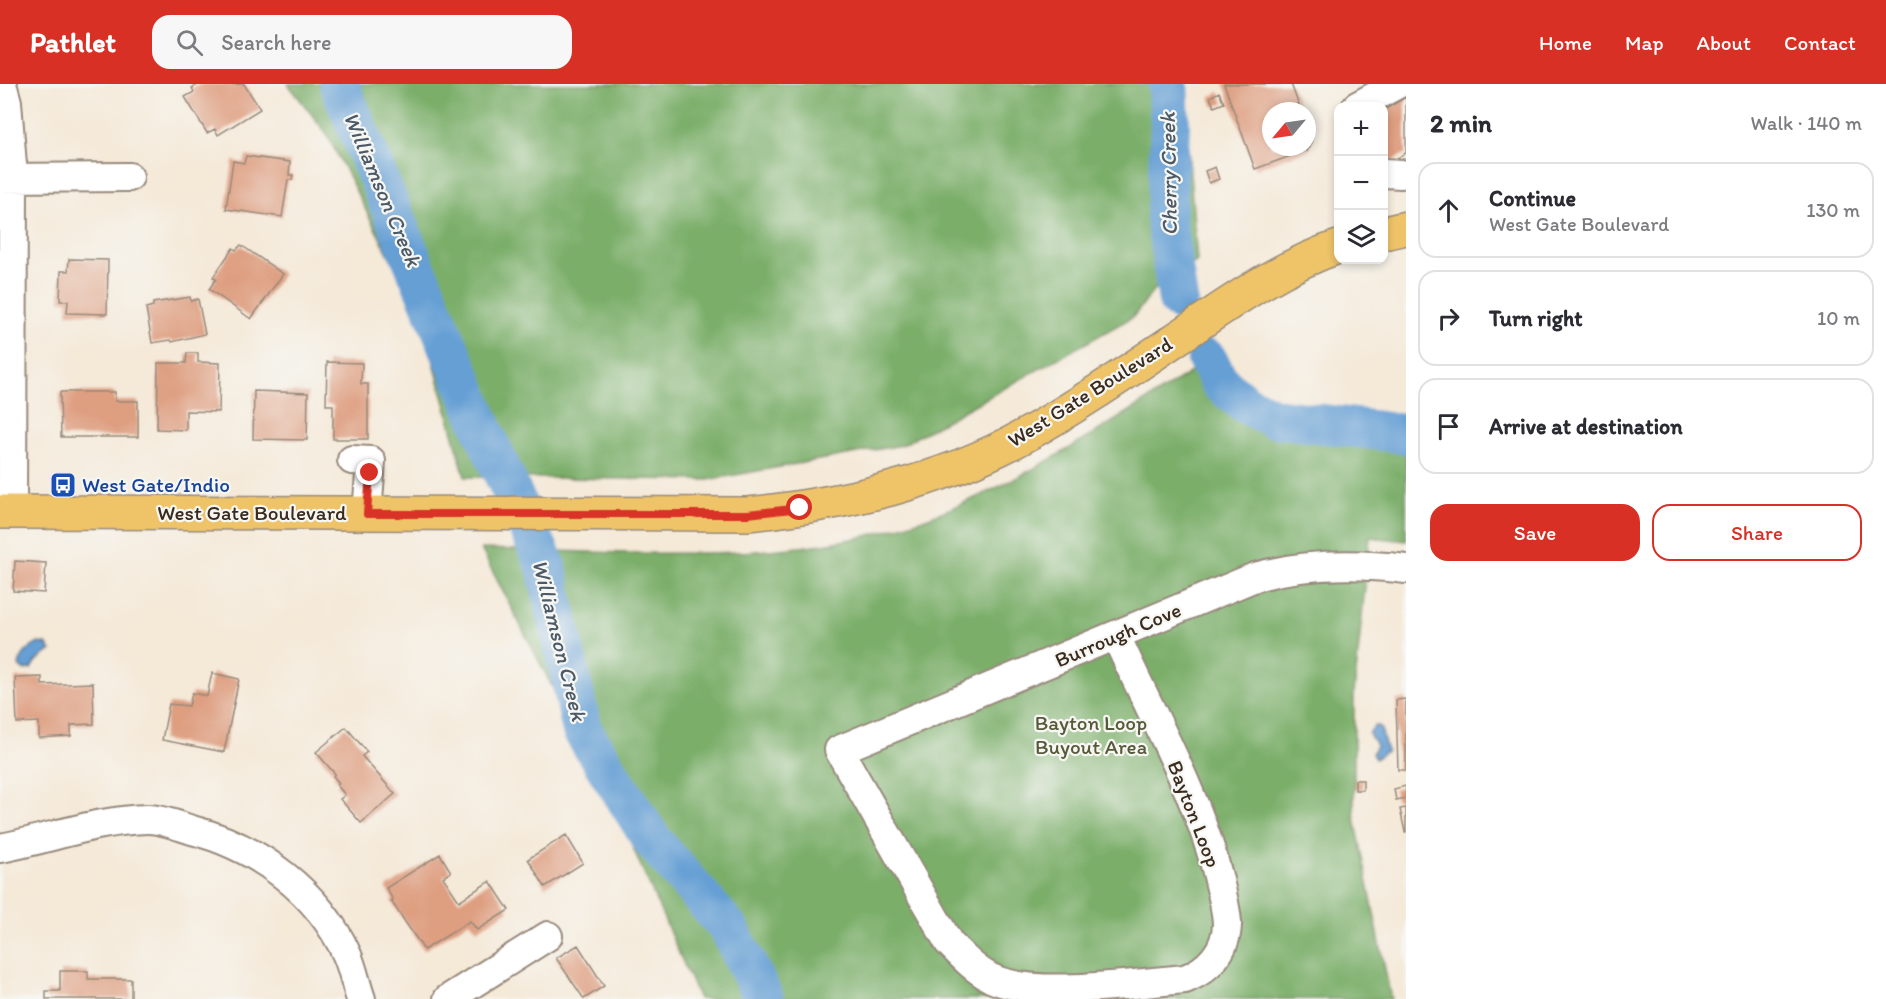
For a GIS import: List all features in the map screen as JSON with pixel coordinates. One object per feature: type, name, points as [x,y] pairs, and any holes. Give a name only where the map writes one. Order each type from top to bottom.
[{"type":"main road","points":[[1388,232],[1406,228]]},
{"type":"main road","name":"West Gate Boulevard","points":[[6,512],[596,515],[748,514],[800,508],[895,489],[943,472],[1026,435],[1250,290],[1334,249]]},
{"type":"street","points":[[2,84],[7,102],[6,512]]},
{"type":"street","points":[[1364,102],[1398,84]]},
{"type":"street","points":[[7,178],[129,177]]},
{"type":"street","points":[[367,514],[370,461]]},
{"type":"street","name":"Burrough Cove","points":[[839,750],[1256,577],[1285,568],[1365,565],[1406,569]]},
{"type":"street","name":"Bayton Loop","points":[[839,750],[949,943],[978,969],[1001,981],[1043,990],[1185,979],[1200,973],[1213,961],[1222,946],[1227,925],[1213,855],[1190,798],[1116,636]]},
{"type":"street","points":[[0,848],[104,822],[127,820],[151,819],[210,834],[249,851],[284,873],[307,898],[346,955],[361,999]]},
{"type":"street","points":[[448,999],[548,936]]},
{"type":"green space","points":[[288,84],[1183,84],[1197,261],[1155,289],[1133,317],[902,445],[708,480],[465,477],[422,319],[326,133]]},
{"type":"green space","name":"Bayton Loop Buyout Area","points":[[1199,367],[1220,406],[1261,423],[1406,446],[1406,541],[1370,537],[1354,694],[1354,813],[1391,999],[699,999],[619,816],[481,549],[715,553],[762,551],[852,539],[899,527],[945,511],[989,491],[1075,445]]},
{"type":"water","points":[[39,643],[46,644],[51,650],[35,662],[31,669],[23,670],[19,666],[22,658],[29,649]]},
{"type":"water","points":[[1374,726],[1379,726],[1387,751],[1375,759],[1372,754],[1376,745],[1369,734]]},
{"type":"building","points":[[199,84],[244,84],[260,109],[218,135],[215,129],[207,133],[185,97],[194,92],[192,88]]},
{"type":"building","points":[[1224,84],[1291,84],[1298,102],[1262,102],[1262,156],[1291,156],[1255,169]]},
{"type":"building","points":[[1219,92],[1224,103],[1214,107],[1210,97]]},
{"type":"building","points":[[1406,97],[1406,153],[1388,164],[1388,156],[1388,108]]},
{"type":"building","points":[[246,156],[290,162],[289,175],[293,175],[292,180],[288,180],[282,217],[226,209],[233,161],[244,163]]},
{"type":"building","points":[[1215,167],[1219,179],[1209,183],[1205,171]]},
{"type":"building","points":[[241,245],[283,274],[251,319],[209,289],[216,279],[213,277],[233,248],[236,250]]},
{"type":"building","points":[[69,259],[108,260],[107,314],[67,313],[68,301],[60,301],[61,271],[68,271]]},
{"type":"building","points":[[190,297],[191,301],[198,299],[205,334],[172,342],[171,340],[152,343],[146,308],[153,306],[153,303]]},
{"type":"building","points":[[187,353],[198,353],[198,362],[220,363],[219,412],[186,411],[186,430],[157,429],[158,363],[186,363]]},
{"type":"building","points":[[327,362],[362,363],[361,384],[368,384],[368,439],[333,439],[333,405],[326,405]]},
{"type":"building","points":[[254,391],[308,393],[307,440],[253,439]]},
{"type":"building","points":[[60,392],[115,392],[115,401],[138,401],[138,437],[61,437]]},
{"type":"building","points":[[15,561],[46,563],[44,593],[13,591]]},
{"type":"building","points":[[212,673],[239,679],[224,752],[162,740],[169,704],[189,706],[192,693],[207,696]]},
{"type":"building","points":[[42,677],[42,685],[93,683],[94,724],[71,725],[71,736],[39,738],[39,722],[17,723],[15,678]]},
{"type":"building","points":[[1406,699],[1406,770],[1398,770],[1396,700]]},
{"type":"building","points":[[346,727],[367,752],[362,756],[395,794],[361,823],[340,799],[345,795],[337,785],[339,783],[333,776],[335,774],[316,752]]},
{"type":"building","points":[[1355,780],[1363,780],[1363,790],[1355,790]]},
{"type":"building","points":[[1406,786],[1406,798],[1396,800],[1394,789]]},
{"type":"building","points":[[1406,808],[1406,832],[1405,832],[1400,809]]},
{"type":"building","points":[[566,835],[583,863],[545,887],[528,859]]},
{"type":"building","points":[[440,854],[451,872],[443,877],[459,901],[490,881],[509,910],[477,930],[470,921],[424,950],[391,901],[393,900],[386,888]]},
{"type":"building","points":[[578,945],[604,986],[584,999],[556,958]]},
{"type":"building","points":[[60,971],[88,971],[88,979],[131,979],[131,999],[46,999],[46,991],[60,991]]},
{"type":"waterway","name":"Williamson Creek","points":[[339,84],[488,441],[546,566],[582,730],[652,840],[729,929],[764,999]]},
{"type":"waterway","name":"Cherry Creek","points":[[1168,84],[1170,126],[1166,221],[1178,300]]},
{"type":"waterway","name":"Cherry Creek","points":[[1207,359],[1221,384],[1246,404],[1273,418],[1406,434]]},
{"type":"place","name":"West Gate/Indio","points":[[63,485]]},
{"type":"route","points":[[370,473],[367,514],[748,514],[800,508]]}]
